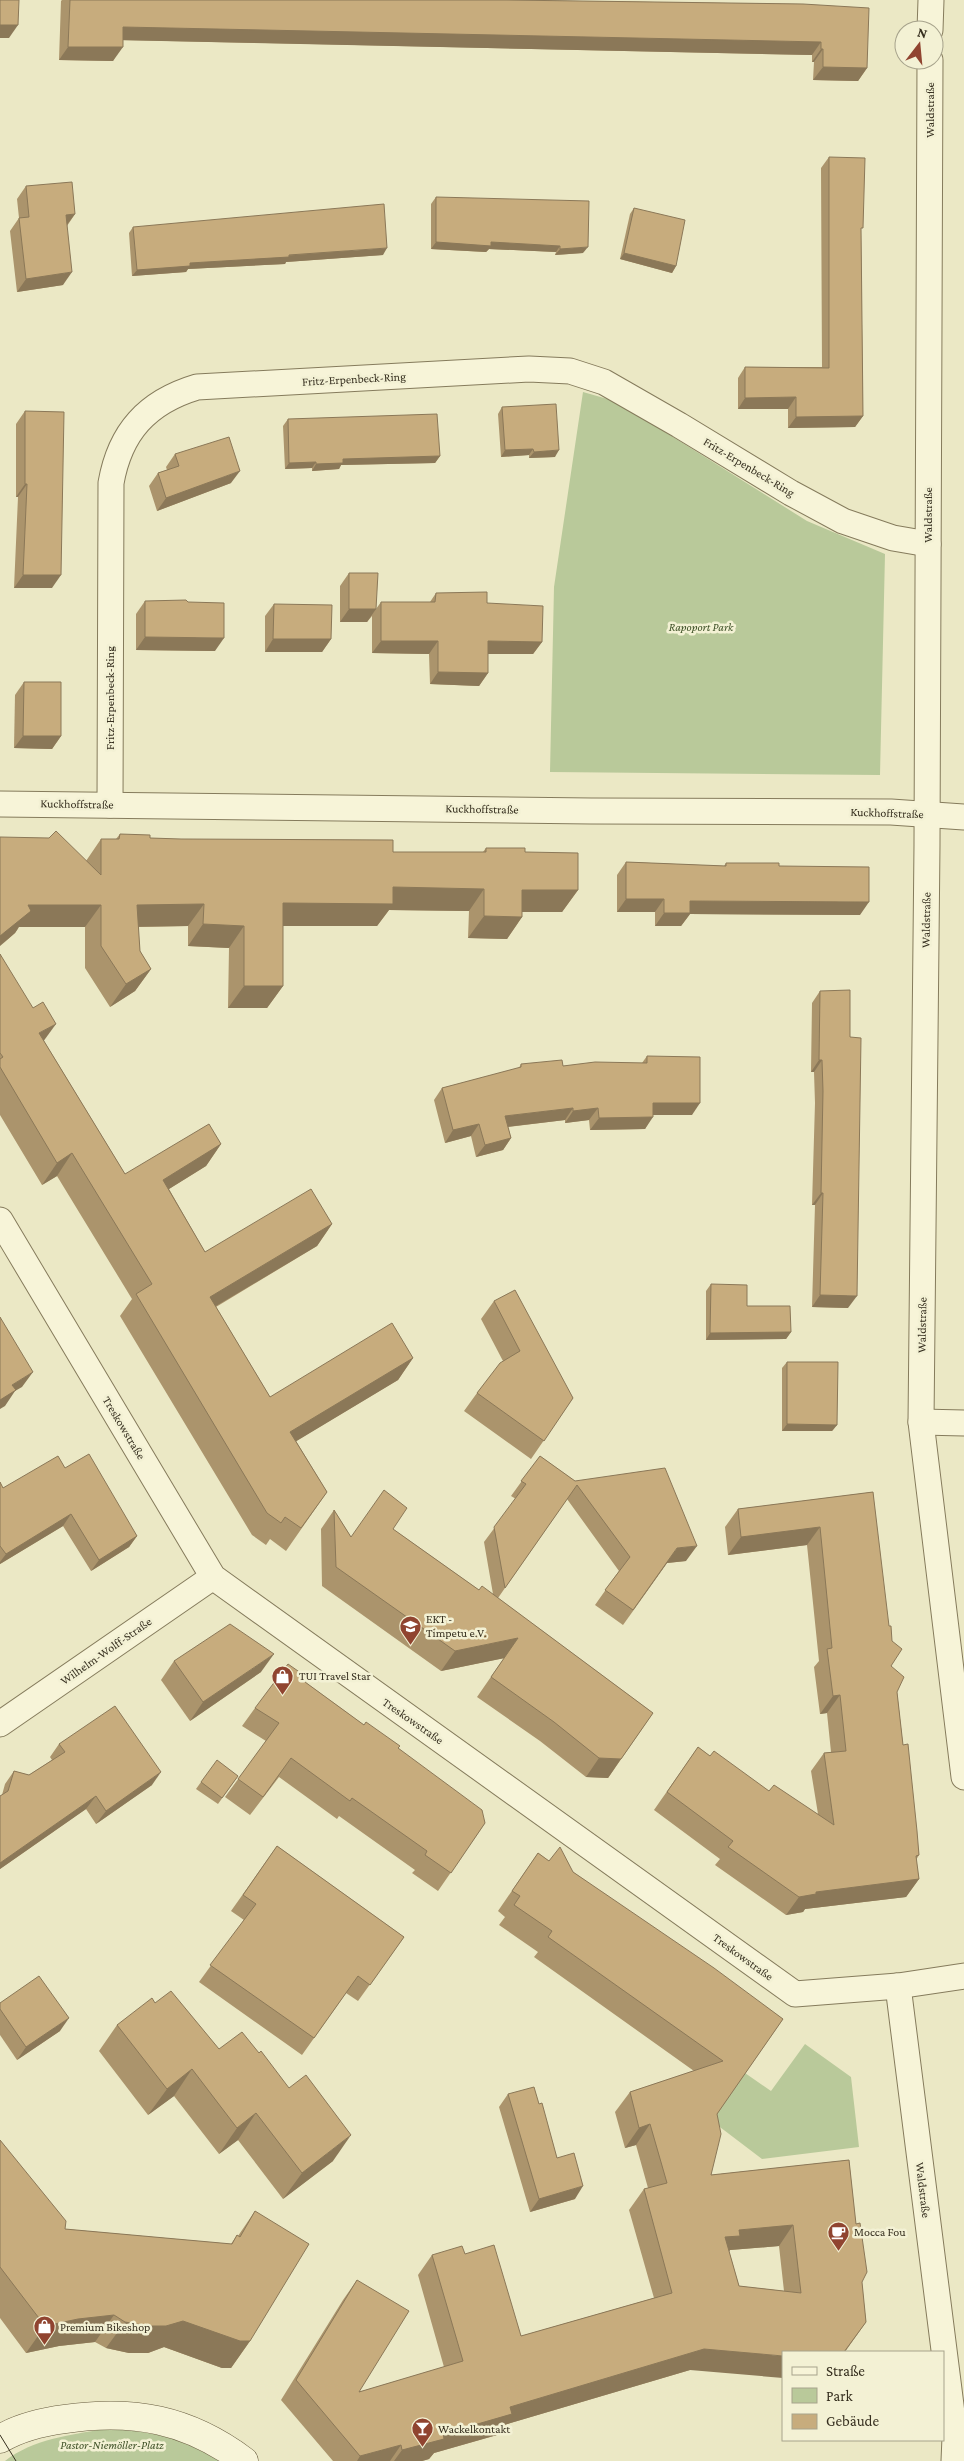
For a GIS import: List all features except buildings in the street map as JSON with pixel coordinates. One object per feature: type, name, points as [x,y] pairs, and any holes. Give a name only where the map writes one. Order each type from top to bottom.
[{"type":"main road","points":[[4,2429],[79,2417],[125,2414],[183,2426],[216,2441],[244,2461]]},
{"type":"street","points":[[930,20],[931,0]]},
{"type":"street","name":"Waldstraße","points":[[930,70],[921,1422],[964,1777]]},
{"type":"street","name":"Fritz-Erpenbeck-Ring","points":[[110,805],[111,483],[114,465],[133,427],[147,412],[178,393],[197,387],[529,369],[570,371],[604,382],[680,425],[791,493],[843,521],[893,538],[928,544]]},
{"type":"street","name":"Kuckhoffstraße","points":[[0,804],[591,811],[890,812],[964,817]]},
{"type":"street","name":"Treskowstraße","points":[[0,1220],[213,1577],[796,1994],[898,1986]]},
{"type":"street","points":[[921,1422],[964,1423]]},
{"type":"street","name":"Wilhelm-Wolff-Straße","points":[[0,1724],[213,1577]]},
{"type":"street","points":[[898,1986],[964,1976]]},
{"type":"street","name":"Waldstraße","points":[[898,1986],[955,2437],[954,2461]]},
{"type":"green space","name":"Rapoport Park","points":[[583,392],[611,400],[630,410],[807,521],[885,554],[880,775],[550,772],[554,587]]},
{"type":"green space","points":[[805,2044],[851,2077],[859,2147],[762,2159],[712,2121],[745,2073],[771,2091]]},
{"type":"green space","name":"Pastor-Niemöller-Platz","points":[[104,2429],[136,2431],[164,2436],[177,2440],[219,2461],[5,2461],[28,2448],[52,2439]]},
{"type":"tram line","points":[[0,2435],[16,2461]]},
{"type":"place","name":"EKT - Timpetu e.V.","points":[[410,1645]]},
{"type":"place","name":"TUI Travel Star","points":[[283,1695]]},
{"type":"place","name":"Mocca Fou","points":[[838,2251]]},
{"type":"place","name":"Premium Bikeshop","points":[[44,2346]]},
{"type":"place","name":"Wackelkontakt","points":[[422,2448]]}]
